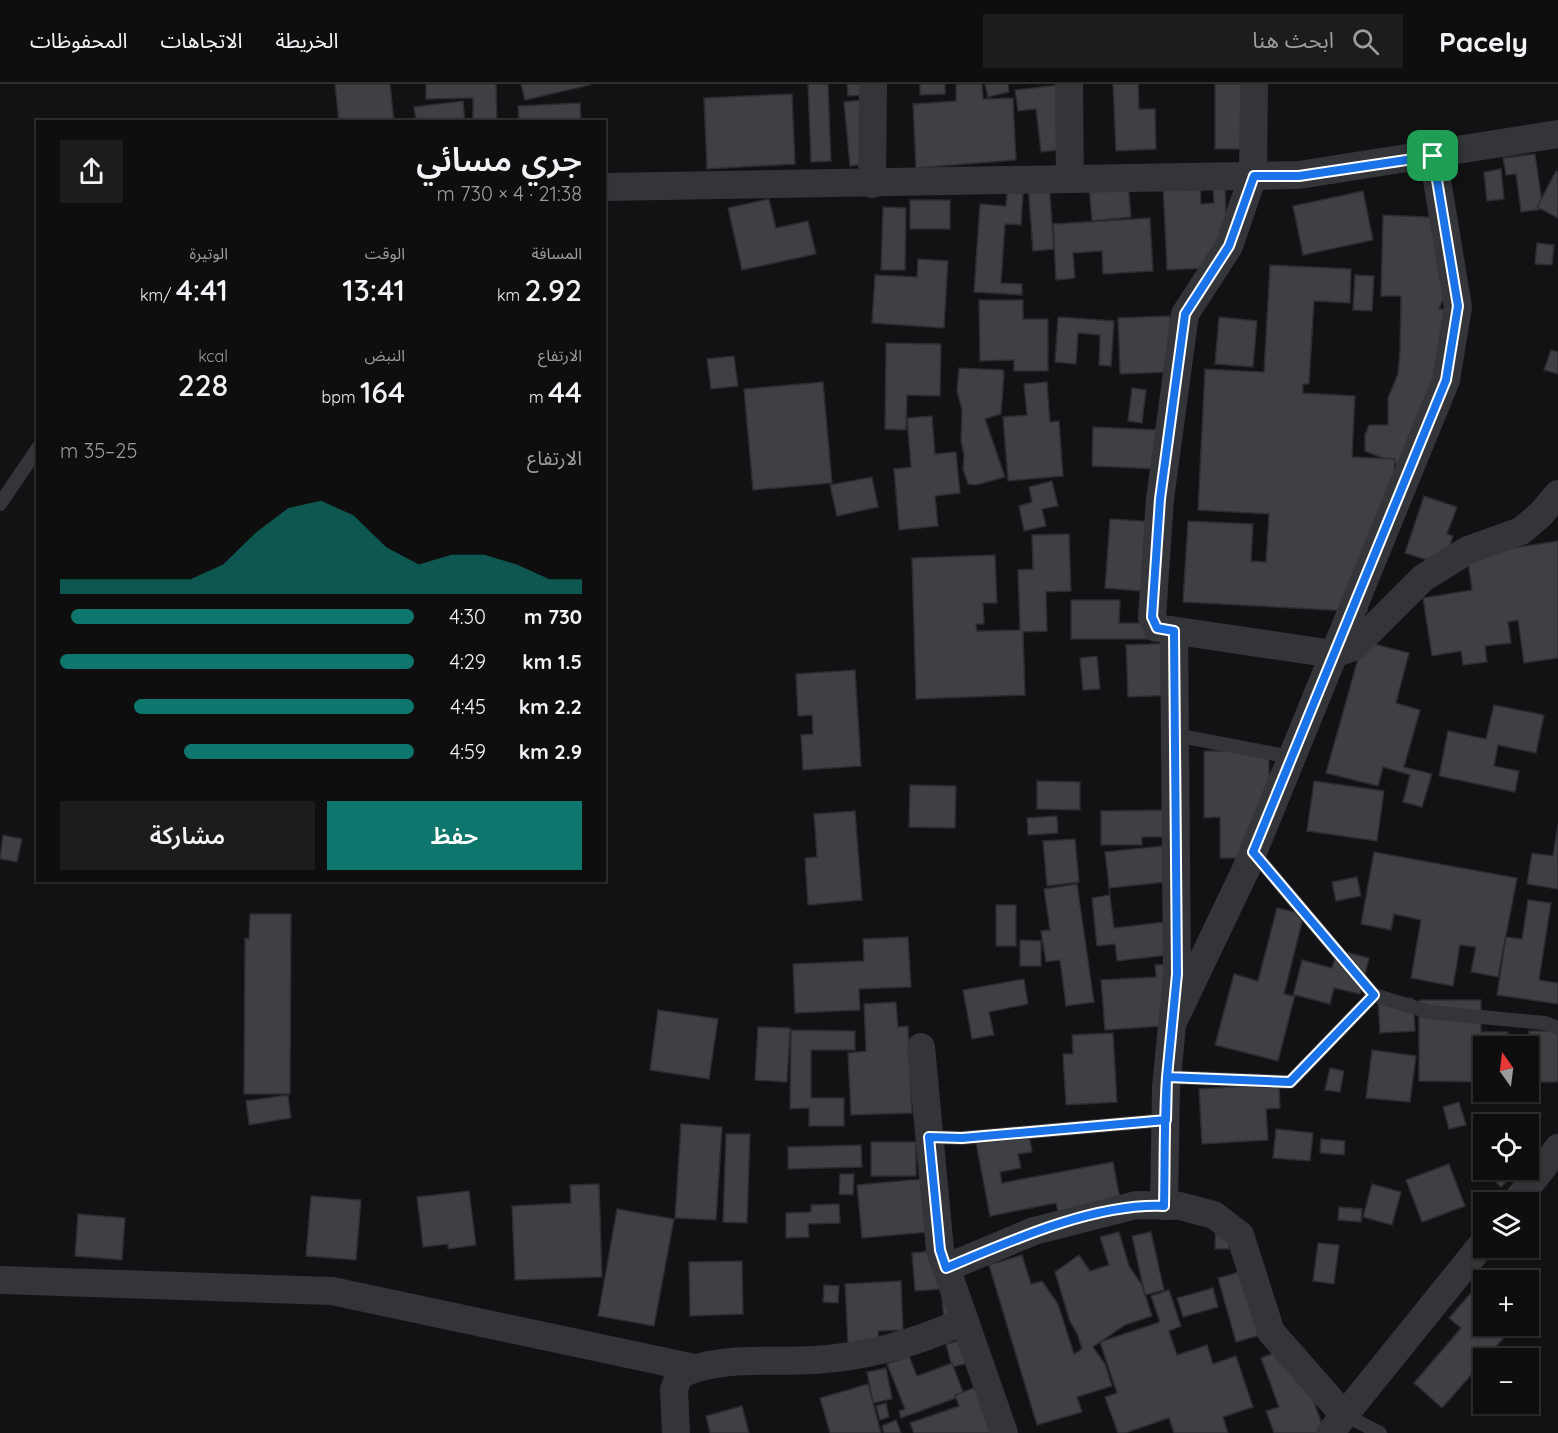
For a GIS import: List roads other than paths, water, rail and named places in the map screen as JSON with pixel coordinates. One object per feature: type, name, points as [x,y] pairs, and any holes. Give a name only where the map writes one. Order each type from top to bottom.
[{"type":"street","points":[[872,184],[873,84]]},
{"type":"street","points":[[1069,84],[1070,179]]},
{"type":"street","points":[[1254,84],[1254,176],[1229,246],[1185,314],[1160,499],[1152,617],[1157,628],[1334,654],[1354,647],[1423,578],[1468,550],[1521,531],[1558,495]]},
{"type":"street","points":[[606,187],[1299,176],[1558,134]]},
{"type":"street","points":[[1172,1024],[1253,852],[1446,380],[1458,306],[1433,156]]},
{"type":"street","points":[[1164,1206],[1167,1077],[1177,974],[1174,631]]},
{"type":"street","points":[[921,1047],[940,1250],[1004,1433]]},
{"type":"street","points":[[1524,1192],[1558,1148]]},
{"type":"street","points":[[946,1268],[1034,1231],[1136,1205],[1180,1206],[1214,1215],[1240,1235],[1271,1332],[1337,1424],[1473,1256]]},
{"type":"street","points":[[0,1280],[332,1291],[694,1368]]},
{"type":"street","points":[[676,1433],[674,1390],[680,1376],[694,1368],[715,1363],[817,1360],[882,1351],[924,1340],[964,1321]]},
{"type":"lane","points":[[0,504],[36,451]]},
{"type":"lane","points":[[1175,735],[1291,757]]},
{"type":"lane","points":[[1253,852],[1374,995],[1429,1012],[1545,1023],[1558,1028]]},
{"type":"lane","points":[[1167,1077],[1290,1082],[1374,995]]},
{"type":"lane","points":[[929,1137],[962,1138],[1166,1120]]},
{"type":"lane","points":[[1337,1424],[1380,1433]]}]
